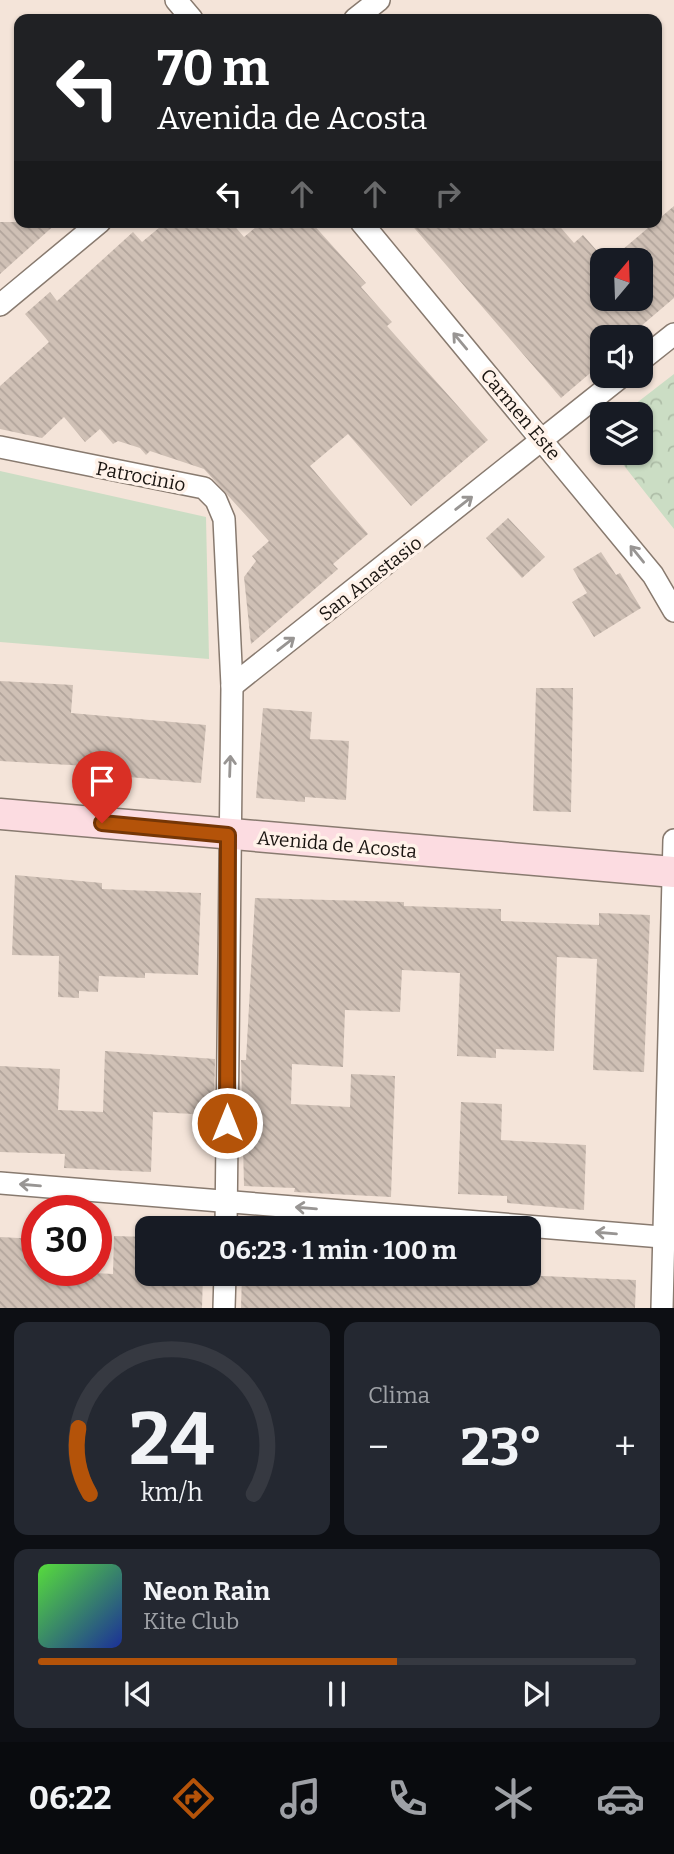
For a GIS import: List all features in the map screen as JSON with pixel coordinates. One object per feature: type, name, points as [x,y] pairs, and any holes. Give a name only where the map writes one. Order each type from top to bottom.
[{"type":"main road","name":"Avenida de Acosta","points":[[0,814],[673,872]]},
{"type":"street","points":[[176,0],[188,14]]},
{"type":"street","points":[[361,14],[379,0]]},
{"type":"street","points":[[0,305],[93,228]]},
{"type":"street","name":"Carmen Este","points":[[366,228],[653,575],[674,611]]},
{"type":"street","points":[[653,351],[674,334]]},
{"type":"street","name":"San Anastasio","points":[[232,686],[607,388]]},
{"type":"street","name":"Patrocinio","points":[[0,447],[204,488],[216,500],[225,519],[232,686]]},
{"type":"street","points":[[226,1216],[228,835],[232,686]]},
{"type":"street","points":[[662,1308],[669,1238],[674,840]]},
{"type":"street","points":[[0,1183],[669,1238]]},
{"type":"street","points":[[224,1308],[225,1286]]},
{"type":"green space","points":[[674,374],[674,529],[623,465],[653,465],[653,402],[638,402]]},
{"type":"green space","points":[[0,471],[206,517],[209,659],[0,642]]},
{"type":"building","points":[[674,206],[674,298],[642,325],[590,325],[590,373],[561,398],[414,228],[561,228],[574,243],[583,235],[594,248],[590,248],[590,312],[653,312],[653,248],[624,248],[648,228],[662,228],[662,216]]},
{"type":"building","points":[[0,222],[14,222],[14,228],[51,228],[0,274]]},
{"type":"building","points":[[159,228],[236,228],[244,237],[255,228],[316,228],[366,283],[361,287],[392,322],[387,326],[488,440],[411,506],[348,434],[310,466],[368,534],[333,564],[338,569],[251,644],[244,577],[256,561],[252,556],[269,541],[204,469],[150,451],[146,455],[140,448],[118,441],[113,444],[100,429],[85,442],[64,417],[42,438],[0,429],[0,386],[49,342],[25,314],[50,292],[57,301],[133,232],[142,242]]},
{"type":"building","points":[[508,518],[545,557],[522,578],[486,538]]},
{"type":"building","points":[[601,552],[616,575],[620,573],[641,608],[594,637],[572,602],[587,593],[573,569]]},
{"type":"building","points":[[0,681],[73,685],[71,713],[206,725],[201,783],[104,775],[105,767],[0,761]]},
{"type":"building","points":[[536,688],[573,688],[571,812],[533,811]]},
{"type":"building","points":[[263,708],[312,712],[310,739],[349,741],[346,800],[305,797],[305,802],[256,798]]},
{"type":"building","points":[[15,875],[102,883],[102,889],[201,893],[198,975],[145,973],[145,978],[99,976],[98,992],[79,991],[79,998],[58,997],[59,956],[12,955]]},
{"type":"building","points":[[255,898],[404,902],[404,906],[501,909],[501,921],[599,925],[599,913],[650,915],[644,1072],[593,1070],[597,959],[557,957],[554,1051],[496,1049],[496,1058],[457,1056],[460,973],[402,970],[400,1012],[345,1010],[343,1067],[292,1064],[291,1104],[350,1107],[351,1074],[395,1076],[391,1197],[294,1192],[295,1188],[244,1186],[241,1060],[246,1060]]},
{"type":"building","points":[[105,1051],[215,1059],[214,1115],[153,1112],[151,1172],[64,1168],[65,1154],[0,1152],[0,1066],[60,1069],[58,1110],[103,1112]]},
{"type":"building","points":[[461,1102],[502,1104],[501,1140],[586,1145],[584,1210],[507,1203],[507,1196],[458,1194]]},
{"type":"building","points":[[114,1236],[135,1237],[135,1286],[203,1286],[202,1308],[0,1308],[0,1237],[21,1238],[21,1286],[112,1286]]},
{"type":"building","points":[[541,1276],[636,1280],[635,1308],[241,1308],[242,1286],[541,1286]]},
{"type":"route","points":[[102,823],[228,835],[227,1123]]}]
